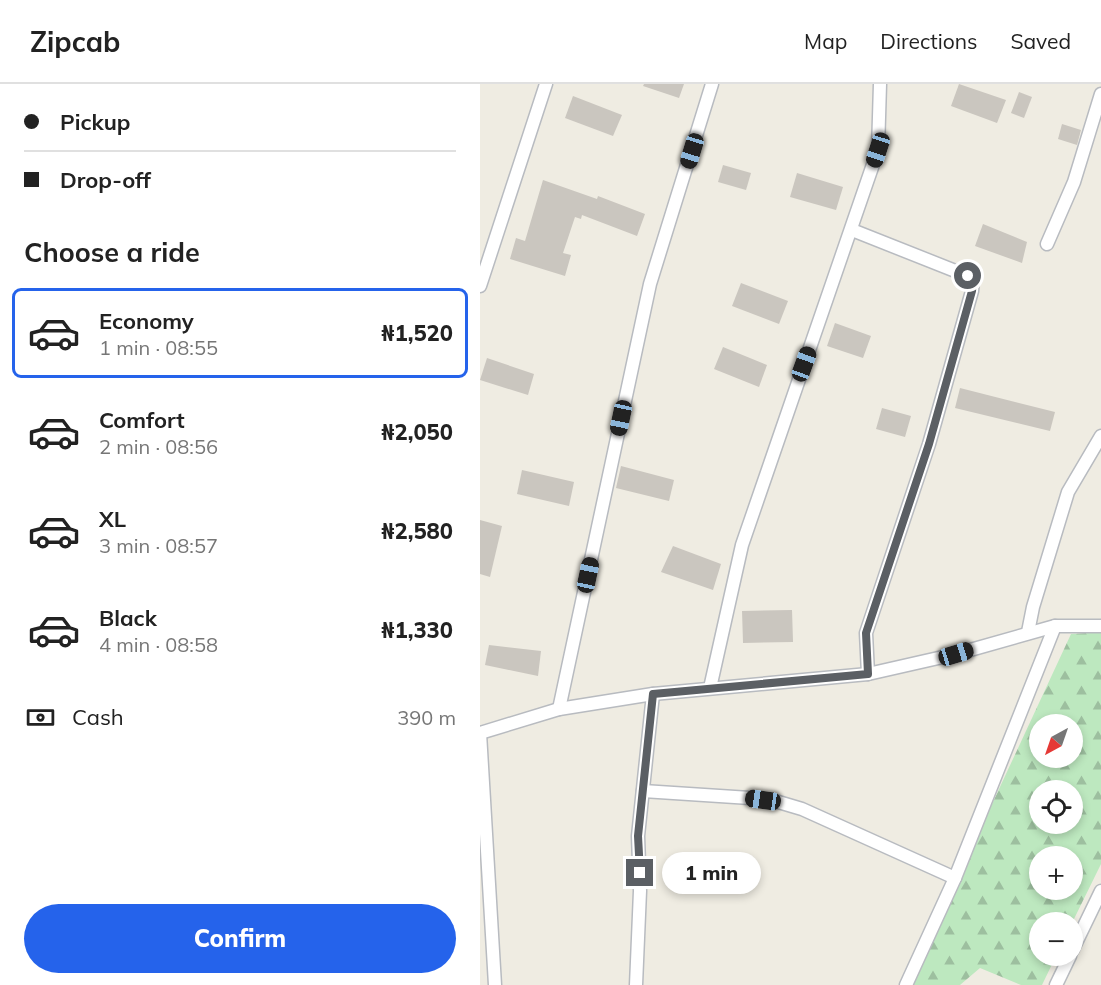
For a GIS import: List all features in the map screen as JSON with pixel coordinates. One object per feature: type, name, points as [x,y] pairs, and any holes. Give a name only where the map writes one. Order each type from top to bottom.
[{"type":"street","points":[[480,286],[546,84]]},
{"type":"street","points":[[559,709],[650,284],[712,84]]},
{"type":"street","points":[[710,688],[742,545],[878,150],[880,84]]},
{"type":"street","points":[[1047,244],[1074,182],[1101,94]]},
{"type":"street","points":[[852,230],[968,276],[973,281],[929,444],[866,633],[868,674]]},
{"type":"street","points":[[1028,632],[1033,607],[1068,492],[1101,436]]},
{"type":"street","points":[[906,985],[955,878],[1055,626]]},
{"type":"street","points":[[495,985],[480,733],[559,709],[653,694],[868,674],[956,654],[1055,626],[1101,626]]},
{"type":"street","points":[[636,985],[640,891],[638,836],[653,694]]},
{"type":"street","points":[[643,791],[775,801],[801,809],[955,878]]},
{"type":"street","points":[[1083,928],[1101,891]]},
{"type":"street","points":[[1056,985],[1065,966]]},
{"type":"green space","points":[[1101,632],[1101,864],[1077,912],[1029,912],[1029,966],[1051,966],[1042,985],[1021,985],[980,968],[960,985],[908,985],[1029,724],[1029,768],[1083,768],[1083,714],[1034,714],[1071,634]]},
{"type":"building","points":[[644,84],[684,84],[679,98],[643,86]]},
{"type":"building","points":[[959,84],[1006,100],[997,123],[951,106]]},
{"type":"building","points":[[1019,92],[1032,97],[1024,118],[1011,113]]},
{"type":"building","points":[[573,96],[622,115],[613,136],[565,118]]},
{"type":"building","points":[[1062,124],[1081,130],[1077,145],[1058,139]]},
{"type":"building","points":[[723,165],[751,173],[746,190],[718,182]]},
{"type":"building","points":[[797,173],[843,187],[836,210],[790,197]]},
{"type":"building","points":[[543,180],[597,199],[598,196],[645,214],[637,236],[582,215],[581,219],[575,217],[563,253],[571,255],[565,276],[510,259],[516,238],[525,241]]},
{"type":"building","points":[[983,224],[1027,242],[1022,263],[975,246]]},
{"type":"building","points":[[741,283],[788,301],[779,324],[732,306]]},
{"type":"building","points":[[835,323],[871,336],[863,358],[827,346]]},
{"type":"building","points":[[723,347],[767,365],[759,387],[714,369]]},
{"type":"building","points":[[487,358],[534,374],[528,395],[480,380]]},
{"type":"building","points":[[960,388],[1055,412],[1050,431],[955,408]]},
{"type":"building","points":[[882,408],[911,416],[905,437],[876,429]]},
{"type":"building","points":[[621,466],[674,480],[669,501],[616,488]]},
{"type":"building","points":[[522,470],[574,482],[569,506],[517,494]]},
{"type":"building","points":[[480,520],[502,526],[490,577],[480,574]]},
{"type":"building","points":[[673,546],[721,564],[713,590],[661,572]]},
{"type":"building","points":[[792,610],[793,642],[743,643],[742,611]]},
{"type":"building","points":[[489,645],[541,651],[538,676],[485,665]]},
{"type":"route","points":[[640,873],[638,836],[653,694],[868,674],[866,633],[929,444],[972,291],[973,281],[968,276]]}]
